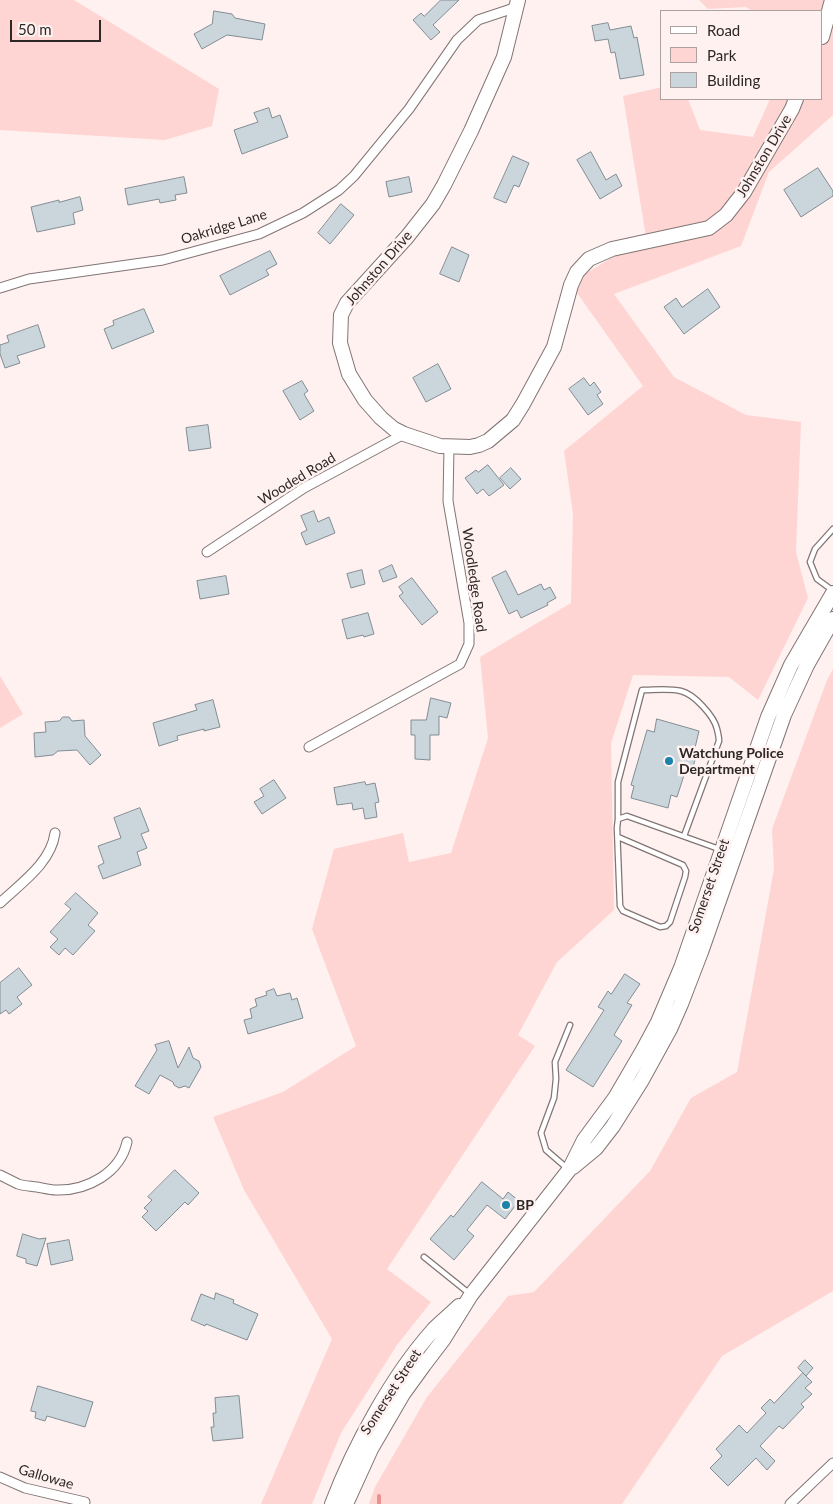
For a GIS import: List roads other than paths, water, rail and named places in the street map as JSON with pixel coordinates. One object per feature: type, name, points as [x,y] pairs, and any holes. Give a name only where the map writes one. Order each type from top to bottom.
[{"type":"main road","points":[[823,33],[832,0]]},
{"type":"main road","name":"Johnston Drive","points":[[517,3],[504,57],[471,131],[444,185],[428,210],[347,303],[341,315],[340,343],[349,374],[365,400],[381,418],[394,429],[404,434],[440,446],[470,447],[488,441],[513,420],[554,347],[571,285],[577,272],[589,259],[612,249],[709,228],[726,215],[744,192],[796,100]]},
{"type":"main road","name":"Somerset Street","points":[[728,852],[757,745],[791,665],[833,592]]},
{"type":"main road","name":"Somerset Street","points":[[346,1504],[371,1449],[403,1394],[443,1340],[471,1295],[569,1170],[584,1140],[615,1098],[658,1022],[787,706],[833,619]]},
{"type":"main road","name":"Somerset Street","points":[[332,1504],[362,1437],[397,1379],[435,1328],[471,1295]]},
{"type":"street","name":"Oakridge Lane","points":[[0,288],[29,279],[163,260],[258,234],[303,213],[339,190],[354,176],[409,109],[457,40],[478,20],[517,3]]},
{"type":"street","name":"Wooded Road","points":[[207,552],[304,488],[404,434]]},
{"type":"street","name":"Woodledge Road","points":[[309,747],[460,664],[470,644],[469,623],[448,501],[449,447]]},
{"type":"street","points":[[0,903],[36,870],[50,852],[55,833]]},
{"type":"street","points":[[0,1175],[19,1184],[54,1190],[75,1188],[90,1184],[110,1173],[120,1161],[127,1142]]},
{"type":"street","points":[[790,1504],[833,1463]]},
{"type":"street","name":"Gallowae","points":[[0,1477],[25,1488],[85,1502]]},
{"type":"lane","points":[[833,529],[815,549],[810,562],[817,579],[833,592]]},
{"type":"lane","points":[[618,837],[683,865],[686,871],[685,877],[670,922],[666,926],[660,928],[623,911],[620,906],[618,837],[616,828],[618,820],[618,782],[642,690],[682,691],[704,708],[714,721],[717,729],[719,741],[684,836]]},
{"type":"lane","points":[[618,820],[627,816],[728,852]]},
{"type":"lane","points":[[569,1170],[546,1150],[541,1133],[554,1098],[556,1079],[554,1062],[570,1025]]},
{"type":"lane","points":[[424,1256],[471,1295]]},
{"type":"waterway","points":[[379,1496],[379,1504]]},
{"type":"place","name":"Watchung Police Department","points":[[669,761]]},
{"type":"place","name":"BP","points":[[506,1205]]}]
